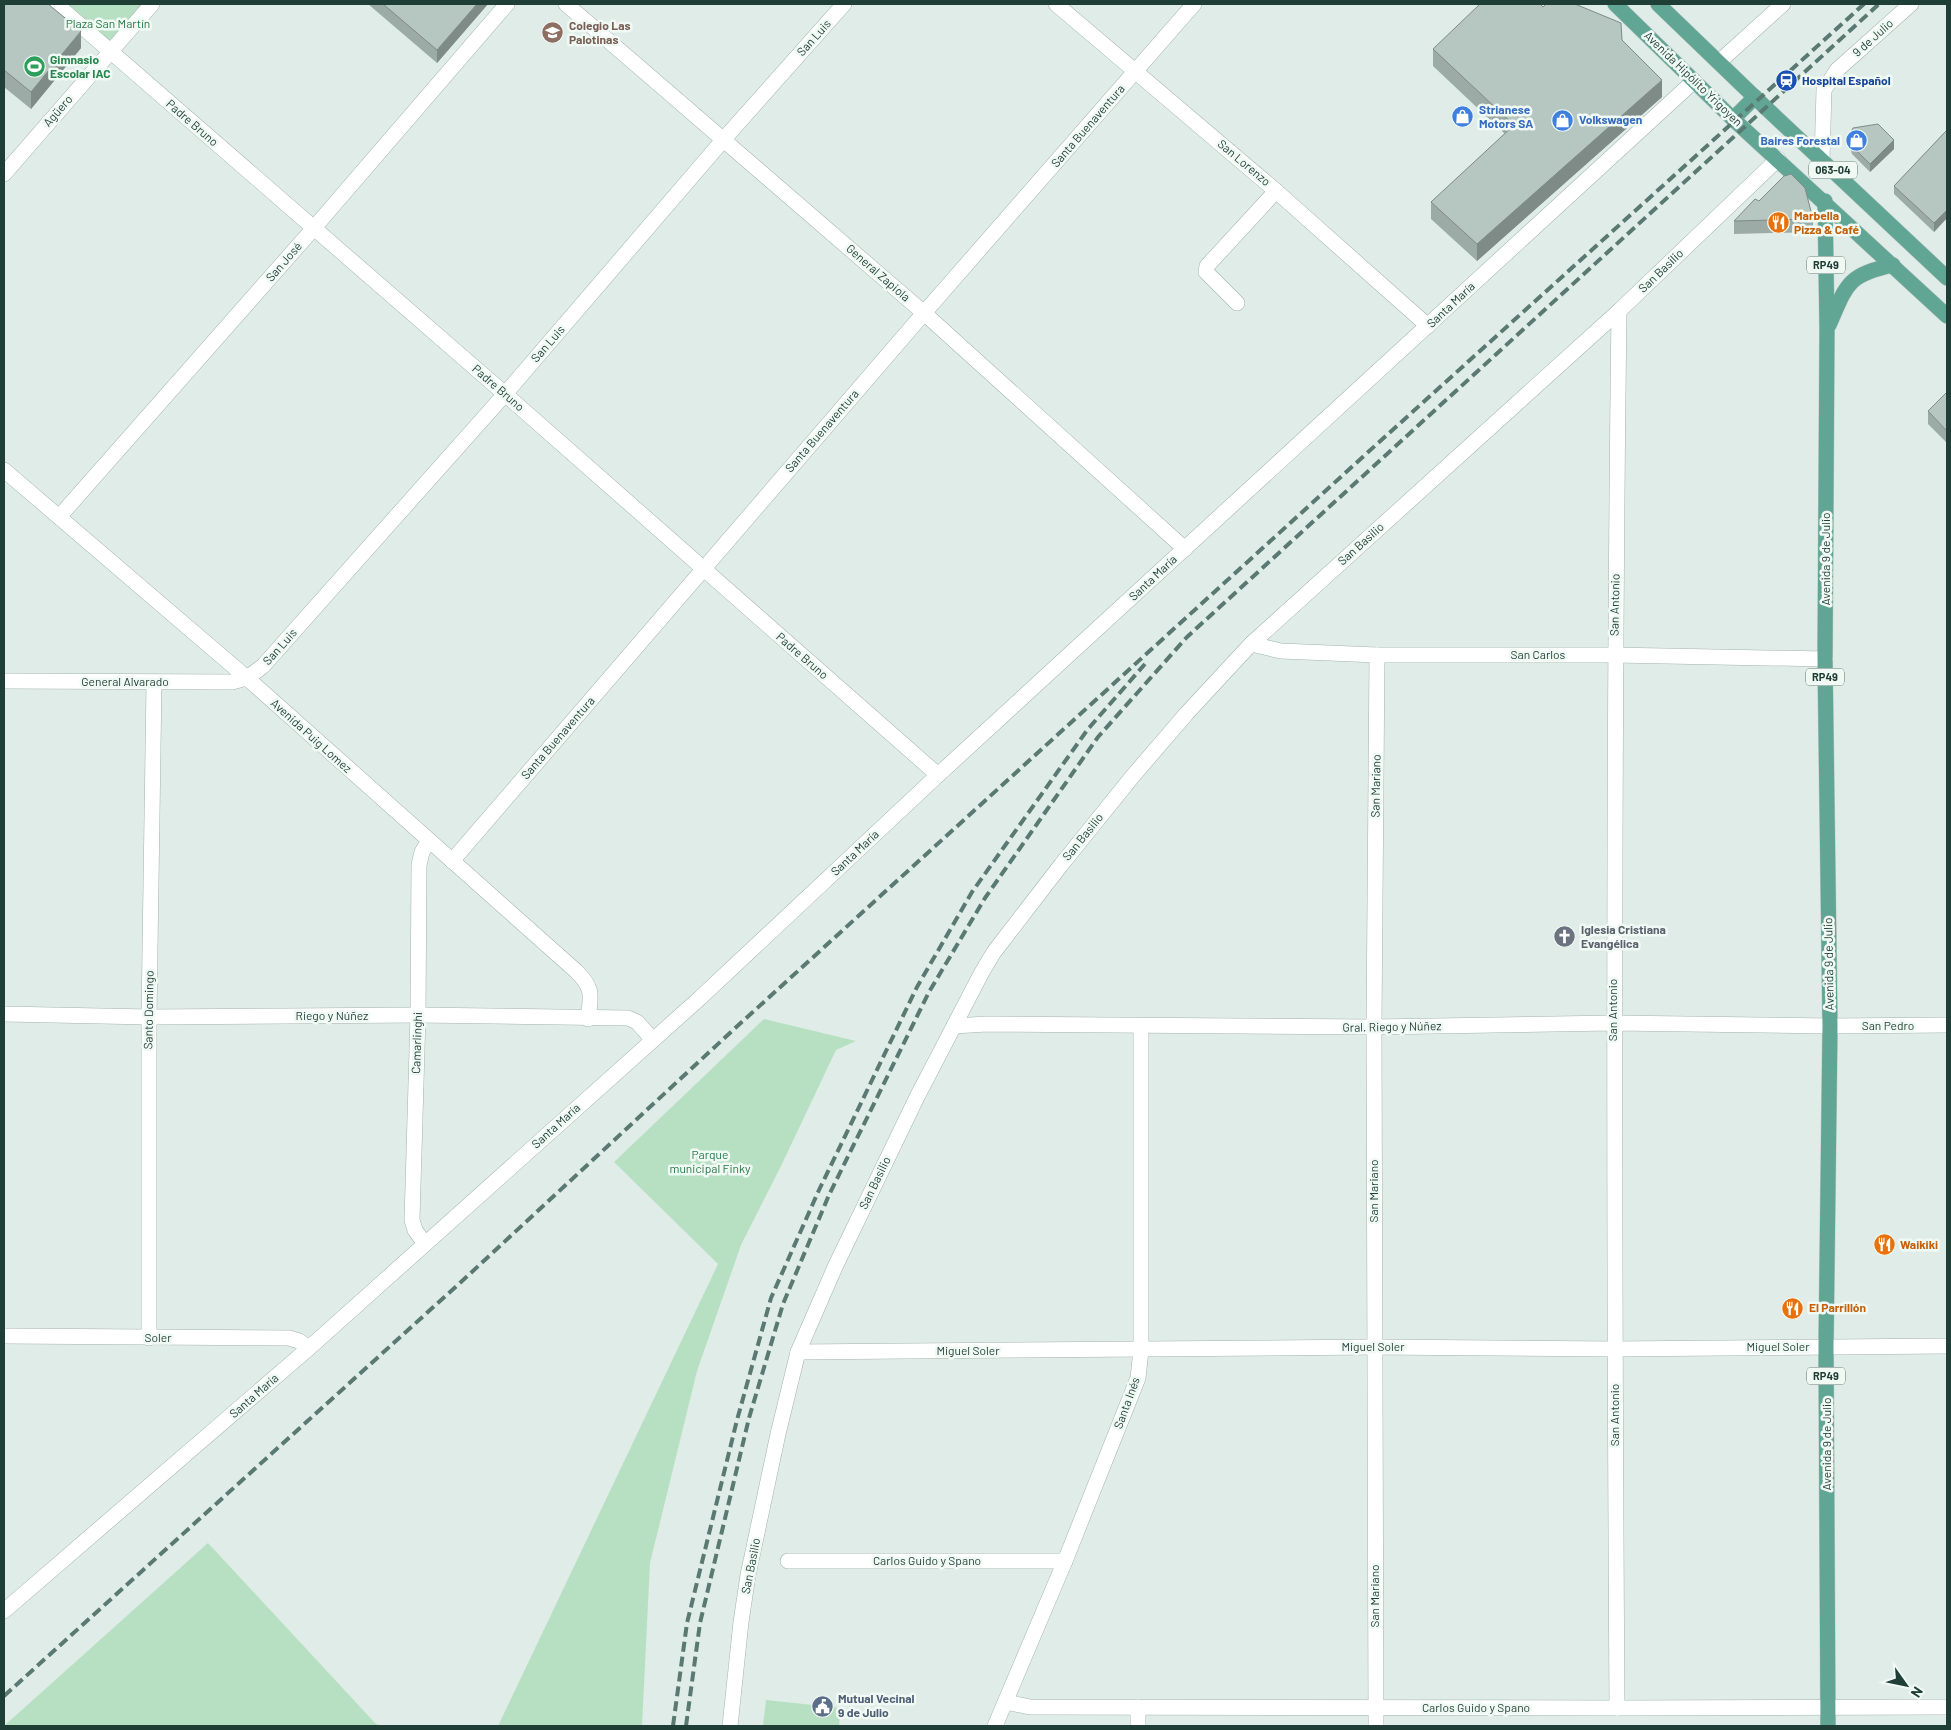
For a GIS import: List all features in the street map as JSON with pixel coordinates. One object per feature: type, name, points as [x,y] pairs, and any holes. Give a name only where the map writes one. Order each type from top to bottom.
[{"type":"main road","name":"Avenida Hipólito Yrigoyen","points":[[1615,4],[1733,119],[1825,201],[1947,316]]},
{"type":"main road","name":"063-04","points":[[1658,4],[1947,278]]},
{"type":"main road","points":[[1733,119],[1755,98]]},
{"type":"main road","name":"Avenida 9 de Julio","points":[[1825,201],[1827,329],[1825,659],[1830,1026],[1826,1347],[1828,1726]]},
{"type":"main road","name":"RP49","points":[[1827,329],[1845,289],[1851,281],[1870,270],[1893,264]]},
{"type":"street","name":"Padre Bruno","points":[[56,4],[504,394],[938,776]]},
{"type":"street","name":"Agüero","points":[[4,174],[109,51],[152,4]]},
{"type":"street","name":"San José","points":[[59,517],[313,229],[507,4]]},
{"type":"street","name":"General Zapiola","points":[[566,4],[924,313],[1184,549]]},
{"type":"street","name":"San Luis","points":[[247,678],[263,666],[504,394],[724,139],[844,4]]},
{"type":"street","name":"San Lorenzo","points":[[1056,4],[1276,191],[1428,326]]},
{"type":"street","name":"Santa Buenaventura","points":[[452,861],[924,313],[1194,4]]},
{"type":"street","points":[[1719,62],[1783,4]]},
{"type":"street","name":"9 de Julio","points":[[1822,160],[1824,90],[1837,70],[1911,4]]},
{"type":"street","name":"Santa María","points":[[4,1611],[308,1348],[700,998],[1184,549],[1694,81]]},
{"type":"street","name":"San Basilio","points":[[730,1726],[748,1575],[778,1434],[798,1352],[822,1296],[917,1097],[994,952],[1055,873],[1181,720],[1251,644],[1619,311],[1778,159]]},
{"type":"street","points":[[1237,303],[1206,272],[1207,266],[1276,191]]},
{"type":"street","name":"San Antonio","points":[[1617,1708],[1613,1023],[1614,655],[1619,311]]},
{"type":"street","name":"Avenida Puig Lomez","points":[[4,470],[247,678],[586,980],[591,998],[588,1019]]},
{"type":"street","name":"San Carlos","points":[[1251,644],[1281,651],[1377,655],[1614,655],[1825,659]]},
{"type":"street","name":"San Mariano","points":[[1376,1726],[1374,1027],[1377,655]]},
{"type":"street","name":"General Alvarado","points":[[4,680],[232,682],[247,678]]},
{"type":"street","name":"Santo Domingo","points":[[149,1338],[149,1017],[154,682]]},
{"type":"street","name":"Camarlinghi","points":[[425,1244],[415,1230],[412,1220],[418,1016],[419,865],[422,852],[429,840]]},
{"type":"street","name":"Riego y Núñez","points":[[4,1014],[149,1017],[418,1016],[628,1018],[637,1022],[652,1039]]},
{"type":"street","name":"Gral. Riego y Núñez","points":[[954,1026],[987,1024],[1374,1027],[1613,1023],[1830,1026]]},
{"type":"street","name":"San Pedro","points":[[1830,1026],[1947,1025]]},
{"type":"street","name":"Santa Inés","points":[[995,1726],[1065,1561],[1133,1391],[1140,1364],[1142,1026]]},
{"type":"street","name":"Soler","points":[[4,1336],[289,1338],[298,1341],[308,1348]]},
{"type":"street","name":"Miguel Soler","points":[[798,1352],[1374,1347],[1947,1346]]},
{"type":"street","name":"Carlos Guido y Spano","points":[[788,1561],[1065,1561]]},
{"type":"street","name":"Carlos Guido y Spano","points":[[1006,1702],[1030,1707],[1947,1707]]},
{"type":"street","points":[[1138,1707],[1138,1726]]},
{"type":"green space","name":"Plaza San Martín","points":[[56,4],[152,4],[109,51]]},
{"type":"green space","name":"Parque municipal Finky","points":[[764,1019],[856,1041],[836,1050],[741,1245],[697,1371],[650,1563],[642,1726],[498,1726],[718,1264],[614,1162]]},
{"type":"green space","points":[[208,1543],[375,1723],[381,1726],[4,1726]]},
{"type":"green space","points":[[766,1700],[841,1708],[839,1726],[763,1726]]},
{"type":"building","name":"Gimnasio Escolar IAC","points":[[4,4],[48,4],[81,31],[31,92],[4,70]]},
{"type":"building","points":[[383,4],[477,4],[437,50]]},
{"type":"building","name":"Volkswagen","points":[[1480,4],[1540,4],[1543,7],[1546,4],[1575,4],[1621,23],[1622,40],[1662,80],[1477,244],[1431,202],[1514,125],[1433,49]]},
{"type":"building","points":[[1878,124],[1894,140],[1870,164],[1852,146],[1849,136],[1853,128]]},
{"type":"building","points":[[1947,130],[1947,210],[1934,223],[1894,186]]},
{"type":"building","points":[[1791,174],[1805,188],[1813,219],[1734,221],[1755,199],[1759,201],[1784,176]]},
{"type":"building","points":[[1947,392],[1947,431],[1928,411]]},
{"type":"railway","points":[[4,1696],[461,1282],[732,1031],[1377,444],[1864,4]]},
{"type":"railway","points":[[686,1726],[700,1623],[749,1418],[783,1304],[829,1195],[929,992],[985,898],[1098,737],[1187,637],[1879,4]]},
{"type":"railway","points":[[673,1726],[687,1623],[737,1420],[771,1298],[819,1190],[917,987],[972,892],[1088,729],[1145,664]]},
{"type":"place","name":"Colegio Las Palotinas","points":[[553,33]]},
{"type":"place","name":"Gimnasio Escolar IAC","points":[[34,67]]},
{"type":"place","name":"Hospital Español","points":[[1786,81]]},
{"type":"place","name":"Strianese Motors SA","points":[[1463,117]]},
{"type":"place","name":"Volkswagen","points":[[1563,120]]},
{"type":"place","name":"Baires Forestal","points":[[1856,141]]},
{"type":"place","name":"Marbella Pizza & Café","points":[[1778,223]]},
{"type":"place","name":"Iglesia Cristiana Evangélica","points":[[1565,937]]},
{"type":"place","name":"Waikiki","points":[[1884,1245]]},
{"type":"place","name":"El Parrillón","points":[[1793,1308]]},
{"type":"place","name":"Mutual Vecinal 9 de Julio","points":[[822,1706]]}]
